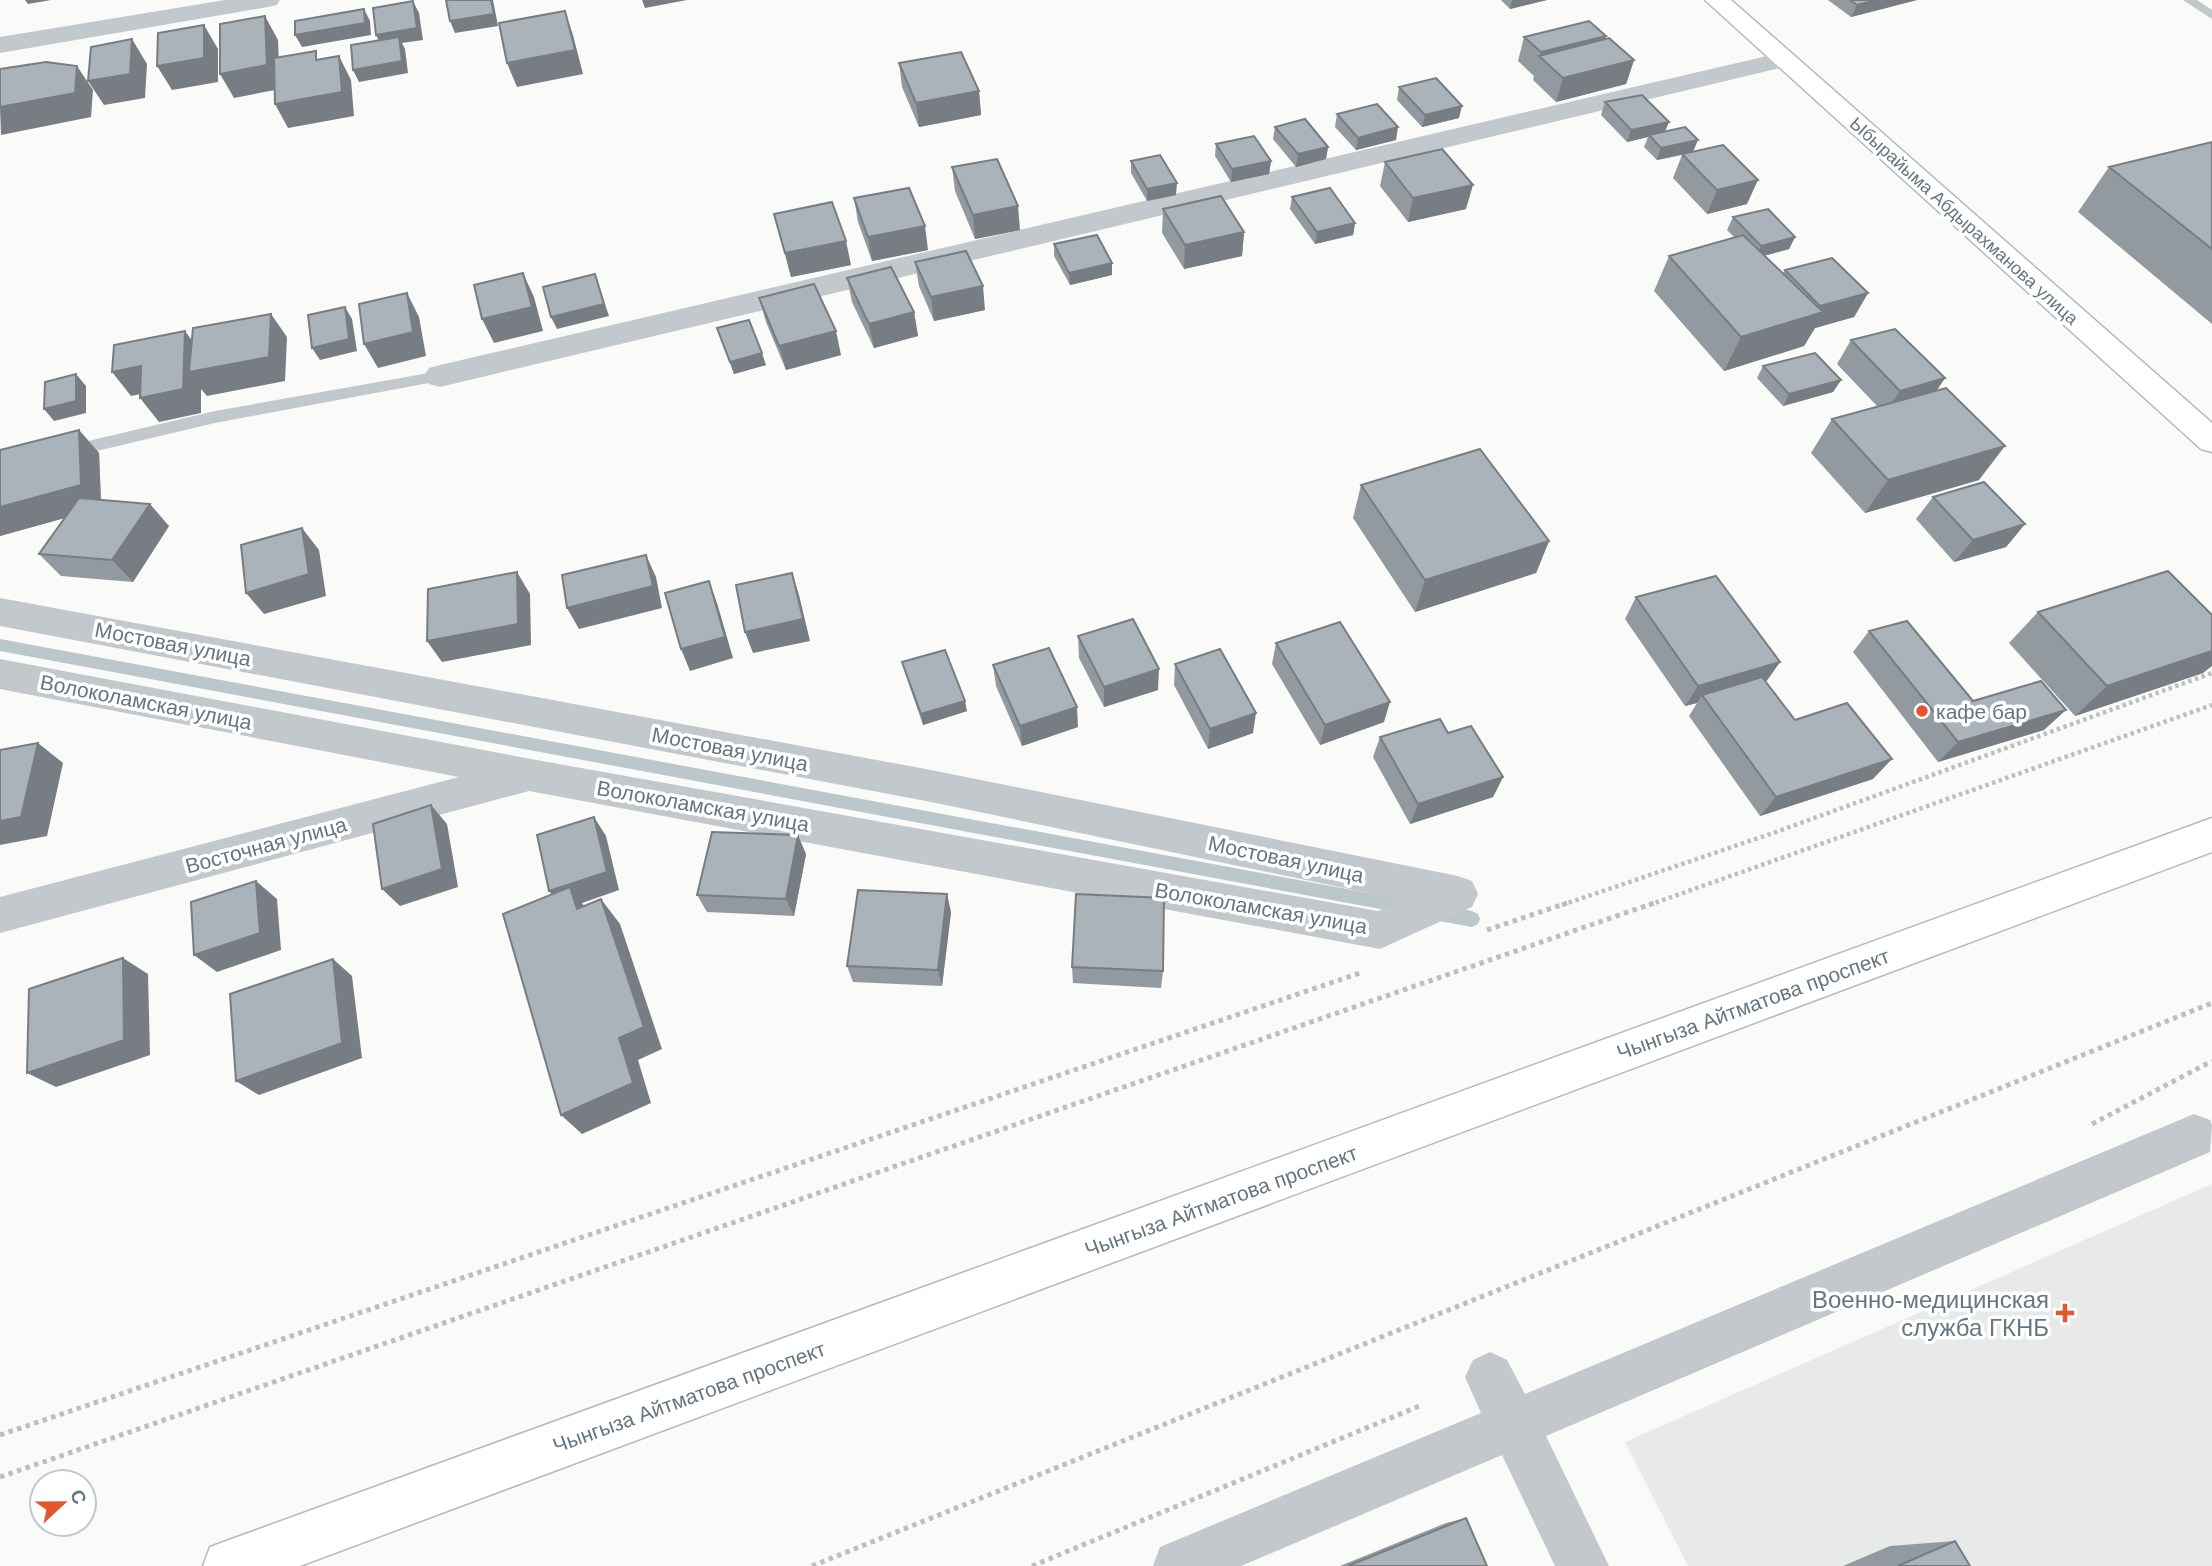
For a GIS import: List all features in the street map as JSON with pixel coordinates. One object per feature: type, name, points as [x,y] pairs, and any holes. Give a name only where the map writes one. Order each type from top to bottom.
[{"type":"main road","name":"Ыбырайыма Абдырахманова улица","points":[[1717,0],[2212,441]]},
{"type":"main road","name":"Чынгыза Айтматова проспект","points":[[229,1566],[2211,837]]},
{"type":"street","points":[[0,45],[268,0]]},
{"type":"street","points":[[440,376],[1784,60]]},
{"type":"street","name":"Мостовая улица","points":[[0,612],[931,786],[1458,894]]},
{"type":"street","name":"Волоколамская улица","points":[[0,674],[531,775],[1380,930],[1458,894]]},
{"type":"street","name":"Восточная улица","points":[[0,915],[531,775]]},
{"type":"street","points":[[1179,1566],[2194,1136]]},
{"type":"street","points":[[1490,1377],[1583,1566]]},
{"type":"lane","points":[[2189,0],[2212,15]]},
{"type":"lane","points":[[54,455],[215,417],[440,376]]},
{"type":"path","points":[[1485,931],[1776,832],[2212,673]]},
{"type":"path","points":[[0,1478],[1524,949],[2212,705]]},
{"type":"path","points":[[0,1435],[1365,971]]},
{"type":"path","points":[[812,1566],[2212,1003]]},
{"type":"shaded area","name":"Военно-медицинская служба ГКНБ","points":[[2212,1184],[2212,1566],[1688,1566],[1625,1442]]},
{"type":"building","points":[[446,0],[491,0],[494,14],[450,21]]},
{"type":"building","points":[[1850,0],[1877,0],[1857,5]]},
{"type":"building","points":[[413,1],[417,28],[376,35],[373,8]]},
{"type":"building","points":[[364,9],[365,23],[295,35],[295,21]]},
{"type":"building","points":[[565,11],[575,50],[507,63],[499,23]]},
{"type":"building","points":[[265,16],[267,65],[220,74],[220,24]]},
{"type":"building","points":[[1589,21],[1606,36],[1541,52],[1524,37]]},
{"type":"building","points":[[204,25],[204,58],[157,66],[158,33]]},
{"type":"building","points":[[399,37],[402,61],[353,70],[351,45]]},
{"type":"building","points":[[1609,38],[1634,60],[1563,78],[1539,56]]},
{"type":"building","points":[[132,39],[130,74],[88,81],[91,47]]},
{"type":"building","points":[[316,51],[316,60],[339,56],[342,92],[275,104],[274,58]]},
{"type":"building","points":[[961,52],[979,91],[916,103],[899,63]]},
{"type":"building","points":[[46,62],[77,66],[75,93],[0,107],[0,69]]},
{"type":"building","points":[[1436,78],[1462,106],[1425,115],[1399,87]]},
{"type":"building","points":[[1642,95],[1669,122],[1631,130],[1605,102]]},
{"type":"building","points":[[1377,104],[1398,127],[1358,138],[1337,114]]},
{"type":"building","points":[[1305,119],[1328,147],[1298,154],[1275,127]]},
{"type":"building","points":[[1685,127],[1698,140],[1661,148],[1649,135]]},
{"type":"building","points":[[1254,136],[1271,161],[1232,169],[1216,144]]},
{"type":"building","points":[[2212,142],[2212,249],[2109,167]]},
{"type":"building","points":[[1723,145],[1758,180],[1717,190],[1682,154]]},
{"type":"building","points":[[1442,149],[1473,185],[1413,198],[1385,162]]},
{"type":"building","points":[[1160,155],[1177,183],[1147,189],[1131,161]]},
{"type":"building","points":[[997,159],[1018,206],[973,215],[952,167]]},
{"type":"building","points":[[909,188],[925,226],[868,237],[854,198]]},
{"type":"building","points":[[1330,188],[1355,223],[1317,232],[1292,197]]},
{"type":"building","points":[[1221,196],[1244,232],[1185,245],[1163,209]]},
{"type":"building","points":[[832,202],[846,241],[785,253],[774,214]]},
{"type":"building","points":[[1768,209],[1795,237],[1761,246],[1733,217]]},
{"type":"building","points":[[1097,235],[1112,263],[1069,273],[1054,244]]},
{"type":"building","points":[[1743,235],[1823,312],[1741,337],[1669,256]]},
{"type":"building","points":[[966,251],[983,286],[931,297],[915,262]]},
{"type":"building","points":[[1832,258],[1868,293],[1820,306],[1785,270]]},
{"type":"building","points":[[891,267],[914,312],[869,324],[847,278]]},
{"type":"building","points":[[523,273],[532,307],[482,319],[474,285]]},
{"type":"building","points":[[595,274],[604,304],[551,317],[543,287]]},
{"type":"building","points":[[814,284],[836,331],[779,346],[759,298]]},
{"type":"building","points":[[407,293],[413,332],[364,344],[359,304]]},
{"type":"building","points":[[345,307],[349,339],[312,348],[308,315]]},
{"type":"building","points":[[271,314],[269,357],[189,372],[193,328]]},
{"type":"building","points":[[749,320],[762,353],[730,362],[717,328]]},
{"type":"building","points":[[1895,329],[1945,378],[1900,391],[1851,340]]},
{"type":"building","points":[[185,331],[183,389],[140,398],[141,366],[112,372],[114,345]]},
{"type":"building","points":[[1815,353],[1841,380],[1789,394],[1763,366]]},
{"type":"building","points":[[76,374],[76,401],[44,409],[45,382]]},
{"type":"building","points":[[1946,388],[2005,446],[1888,480],[1832,419]]},
{"type":"building","points":[[79,430],[81,485],[0,507],[0,450]]},
{"type":"building","points":[[1480,449],[1549,541],[1425,580],[1361,485]]},
{"type":"building","points":[[1984,482],[2025,524],[1973,540],[1933,497]]},
{"type":"building","points":[[79,498],[150,504],[112,560],[39,554]]},
{"type":"building","points":[[302,528],[309,574],[246,593],[241,545]]},
{"type":"building","points":[[646,555],[653,586],[567,608],[562,575]]},
{"type":"building","points":[[2168,571],[2212,615],[2212,651],[2107,686],[2038,612]]},
{"type":"building","points":[[517,572],[518,624],[427,641],[428,589]]},
{"type":"building","points":[[792,573],[803,619],[745,632],[736,585]]},
{"type":"building","points":[[1716,576],[1780,662],[1698,686],[1636,597]]},
{"type":"building","points":[[709,581],[725,637],[681,649],[665,593]]},
{"type":"building","points":[[1133,619],[1159,669],[1104,687],[1078,636]]},
{"type":"building","points":[[1907,621],[1973,701],[2041,681],[2066,710],[1958,742],[1869,631]]},
{"type":"building","points":[[1340,622],[1390,702],[1325,725],[1276,643]]},
{"type":"building","points":[[1049,648],[1077,707],[1020,726],[993,665]]},
{"type":"building","points":[[1220,649],[1256,713],[1210,729],[1175,664]]},
{"type":"building","points":[[945,650],[965,701],[921,714],[902,662]]},
{"type":"building","points":[[1762,677],[1795,720],[1847,703],[1892,759],[1776,797],[1702,695]]},
{"type":"building","points":[[1440,719],[1448,733],[1471,726],[1503,777],[1418,804],[1380,737]]},
{"type":"building","points":[[38,743],[21,817],[0,821],[0,750]]},
{"type":"building","points":[[431,805],[442,869],[382,889],[373,824]]},
{"type":"building","points":[[594,817],[607,872],[549,891],[537,835]]},
{"type":"building","points":[[712,832],[798,835],[786,899],[697,895]]},
{"type":"building","points":[[256,881],[260,933],[194,955],[191,902]]},
{"type":"building","points":[[570,887],[577,909],[601,899],[644,1027],[619,1038],[633,1083],[561,1115],[503,914]]},
{"type":"building","points":[[858,890],[947,894],[938,970],[847,966]]},
{"type":"building","points":[[1076,894],[1164,898],[1163,971],[1072,967]]},
{"type":"building","points":[[123,958],[124,1040],[27,1073],[29,989]]},
{"type":"building","points":[[333,959],[342,1043],[236,1081],[230,994]]},
{"type":"building","points":[[1466,1518],[1487,1566],[1348,1566]]},
{"type":"building","points":[[1955,1541],[1970,1566],[1898,1566]]},
{"type":"waterway","points":[[0,645],[1412,908]]},
{"type":"waterway","points":[[1434,912],[1472,919]]},
{"type":"place","name":"кафе бар","points":[[1922,711]]},
{"type":"place","name":"Военно-медицинская служба ГКНБ","points":[[2065,1313]]}]
